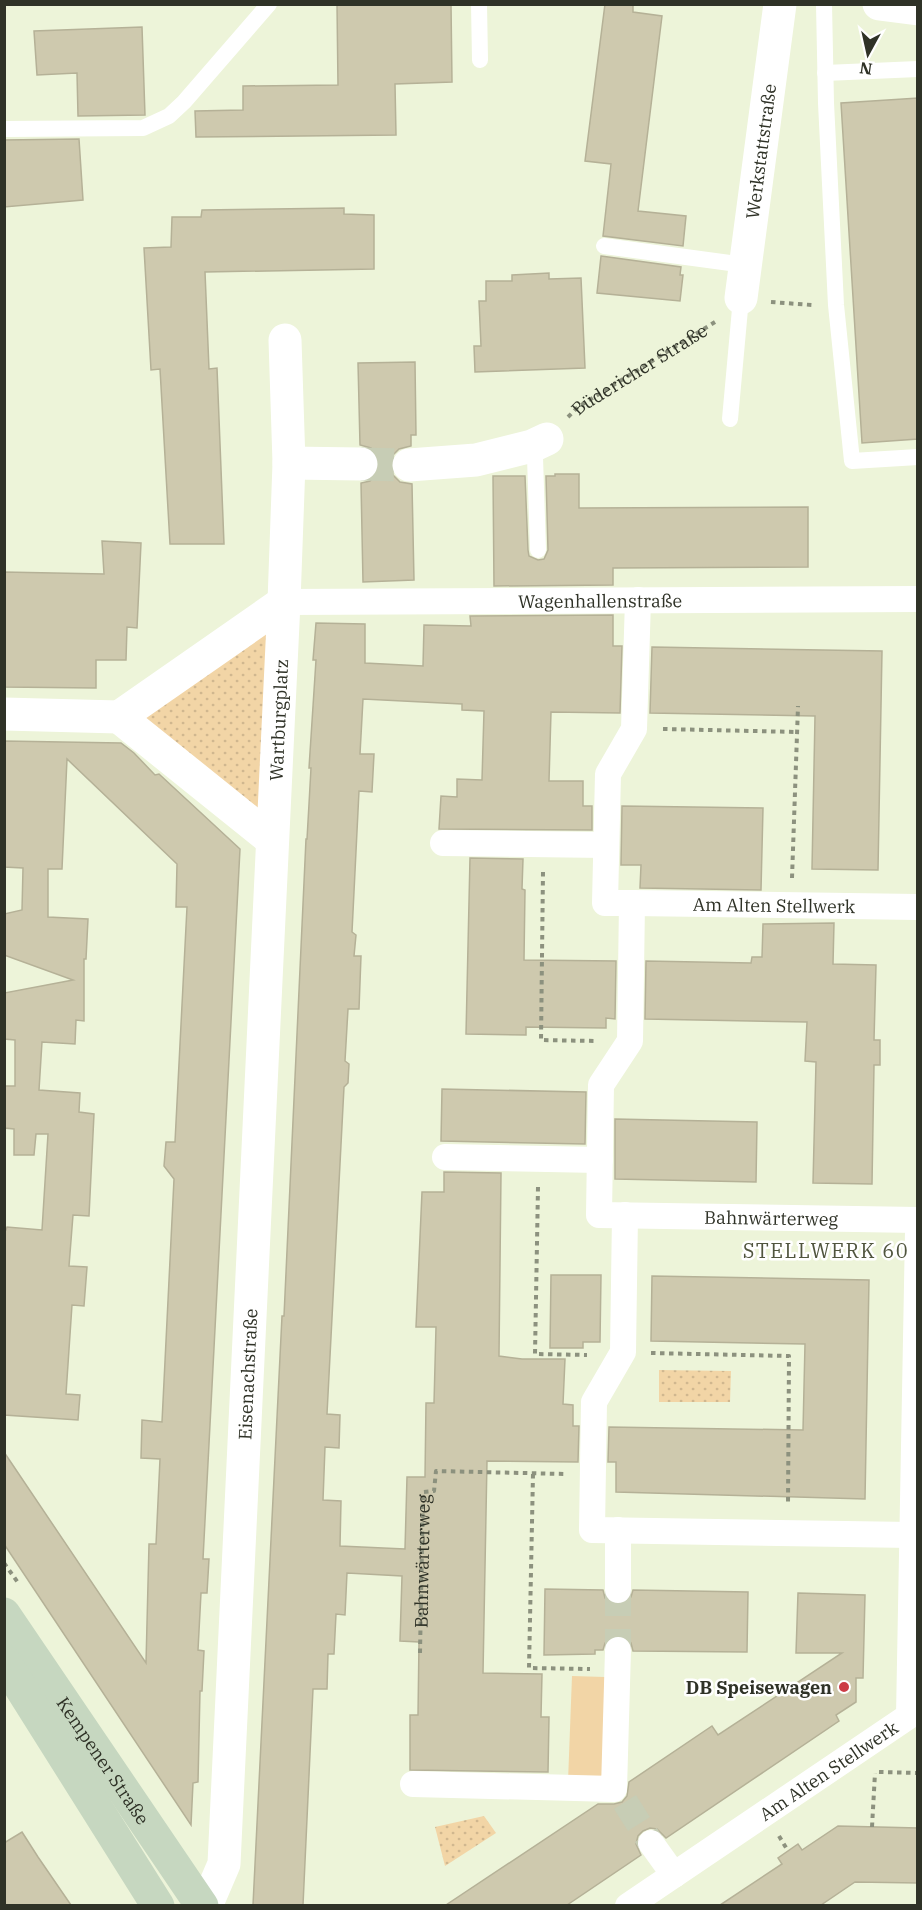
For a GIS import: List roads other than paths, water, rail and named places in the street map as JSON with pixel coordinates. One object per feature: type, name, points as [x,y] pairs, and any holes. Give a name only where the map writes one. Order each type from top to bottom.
[{"type":"main road","name":"Kempener Straße","points":[[4,1614],[204,1905]]},
{"type":"main road","name":"Kempener Straße","points":[[4,1661],[158,1905]]},
{"type":"street","name":"Werkstattstraße","points":[[740,309],[780,4]]},
{"type":"street","points":[[879,4],[918,9]]},
{"type":"street","points":[[4,714],[120,717],[284,602],[289,463],[285,340]]},
{"type":"street","points":[[409,465],[476,460],[539,442]]},
{"type":"street","points":[[289,463],[361,464]]},
{"type":"street","name":"Wagenhallenstraße","points":[[284,602],[918,599]]},
{"type":"street","points":[[632,903],[605,903],[606,845],[608,774],[634,729],[638,600]]},
{"type":"street","name":"Wartburgplatz","points":[[272,840],[284,602]]},
{"type":"street","points":[[120,717],[272,840]]},
{"type":"street","name":"Eisenachstraße","points":[[204,1905],[224,1864],[272,840]]},
{"type":"street","points":[[443,843],[606,845]]},
{"type":"street","name":"Am Alten Stellwerk","points":[[632,903],[918,907]]},
{"type":"street","name":"Bahnwärterweg","points":[[632,903],[630,1041],[601,1085],[599,1215],[918,1220]]},
{"type":"street","points":[[445,1157],[600,1160]]},
{"type":"street","points":[[625,1215],[617,1362],[594,1402],[592,1530],[912,1535]]},
{"type":"street","name":"Am Alten Stellwerk","points":[[628,1905],[909,1716],[918,1231]]},
{"type":"street","points":[[618,1530],[618,1590]]},
{"type":"street","points":[[413,1784],[619,1796],[618,1660]]},
{"type":"street","points":[[651,1843],[674,1875]]},
{"type":"lane","points":[[4,129],[143,128],[169,116],[184,102],[268,4]]},
{"type":"lane","points":[[479,4],[480,60]]},
{"type":"lane","points":[[824,4],[836,305],[852,461],[918,457]]},
{"type":"lane","points":[[825,72],[918,69]]},
{"type":"lane","points":[[604,246],[745,265]]},
{"type":"lane","points":[[730,419],[740,309]]},
{"type":"lane","points":[[538,550],[535,457],[539,442]]},
{"type":"tunnel","points":[[361,464],[409,465]]},
{"type":"tunnel","points":[[618,1590],[618,1650]]},
{"type":"tunnel","points":[[625,1802],[651,1843]]},
{"type":"place","name":"DB Speisewagen","points":[[844,1687]]},
{"type":"district","name":"STELLWERK 60","points":[[826,1250]]}]
